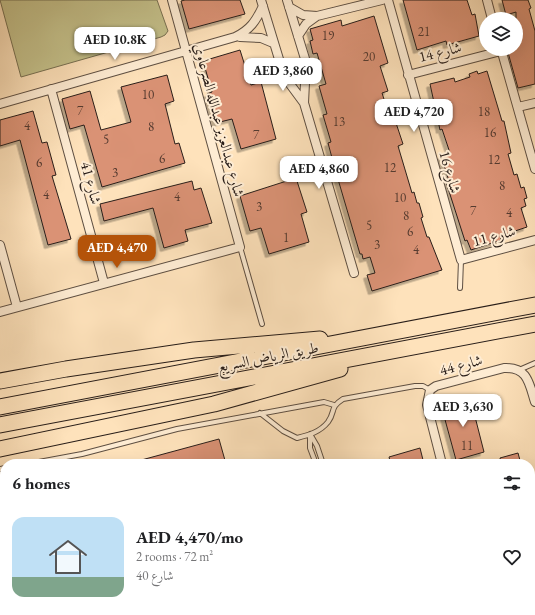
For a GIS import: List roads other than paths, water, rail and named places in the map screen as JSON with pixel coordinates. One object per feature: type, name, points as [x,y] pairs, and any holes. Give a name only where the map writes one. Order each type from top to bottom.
[{"type":"highway","name":"طريق الرياض السريع","points":[[0,407],[535,305]]},
{"type":"highway","name":"طريق الرياض السريع","points":[[0,425],[389,353],[535,324]]},
{"type":"highway","points":[[0,381],[66,369],[194,350],[409,330]]},
{"type":"highway","points":[[0,449],[214,404],[323,375],[389,353]]},
{"type":"street","name":"شارع عبدالعزيز عبدالله الصرعاوي","points":[[172,0],[240,247]]},
{"type":"street","points":[[288,3],[303,15],[317,16],[382,0]]},
{"type":"street","name":"شارع 16","points":[[388,0],[461,260]]},
{"type":"street","points":[[487,0],[490,12]]},
{"type":"street","points":[[0,104],[235,37],[247,31],[257,20],[262,3]]},
{"type":"street","points":[[262,3],[282,69],[287,80],[304,103]]},
{"type":"street","points":[[288,3],[306,62],[304,103],[354,273]]},
{"type":"street","points":[[298,36],[306,24],[317,16]]},
{"type":"street","points":[[235,37],[261,38],[273,43]]},
{"type":"street","name":"شارع 14","points":[[408,75],[479,56]]},
{"type":"street","name":"شارع 14","points":[[503,56],[535,169]]},
{"type":"street","points":[[282,69],[286,74],[296,76],[303,72],[306,62]]},
{"type":"street","name":"شارع 41","points":[[51,90],[104,283]]},
{"type":"street","points":[[518,107],[535,103]]},
{"type":"street","name":"شارع 11","points":[[461,260],[535,240]]},
{"type":"street","points":[[0,245],[17,307]]},
{"type":"street","points":[[0,312],[240,247]]},
{"type":"street","name":"شارع 44","points":[[441,459],[427,405],[430,390],[436,386],[504,368],[519,370]]},
{"type":"street","points":[[519,370],[529,380],[535,402]]},
{"type":"lane","points":[[240,247],[262,324]]},
{"type":"lane","points":[[460,288],[461,260]]},
{"type":"lane","points":[[519,370],[535,363]]},
{"type":"lane","points":[[260,413],[283,431],[297,438],[319,431],[329,421],[334,405],[344,399],[390,389],[415,386],[423,386],[430,390]]},
{"type":"lane","points":[[55,459],[82,454],[177,429],[324,402],[334,405]]},
{"type":"lane","points":[[310,434],[310,448],[314,459]]},
{"type":"lane","points":[[310,434],[317,446],[321,459]]}]
